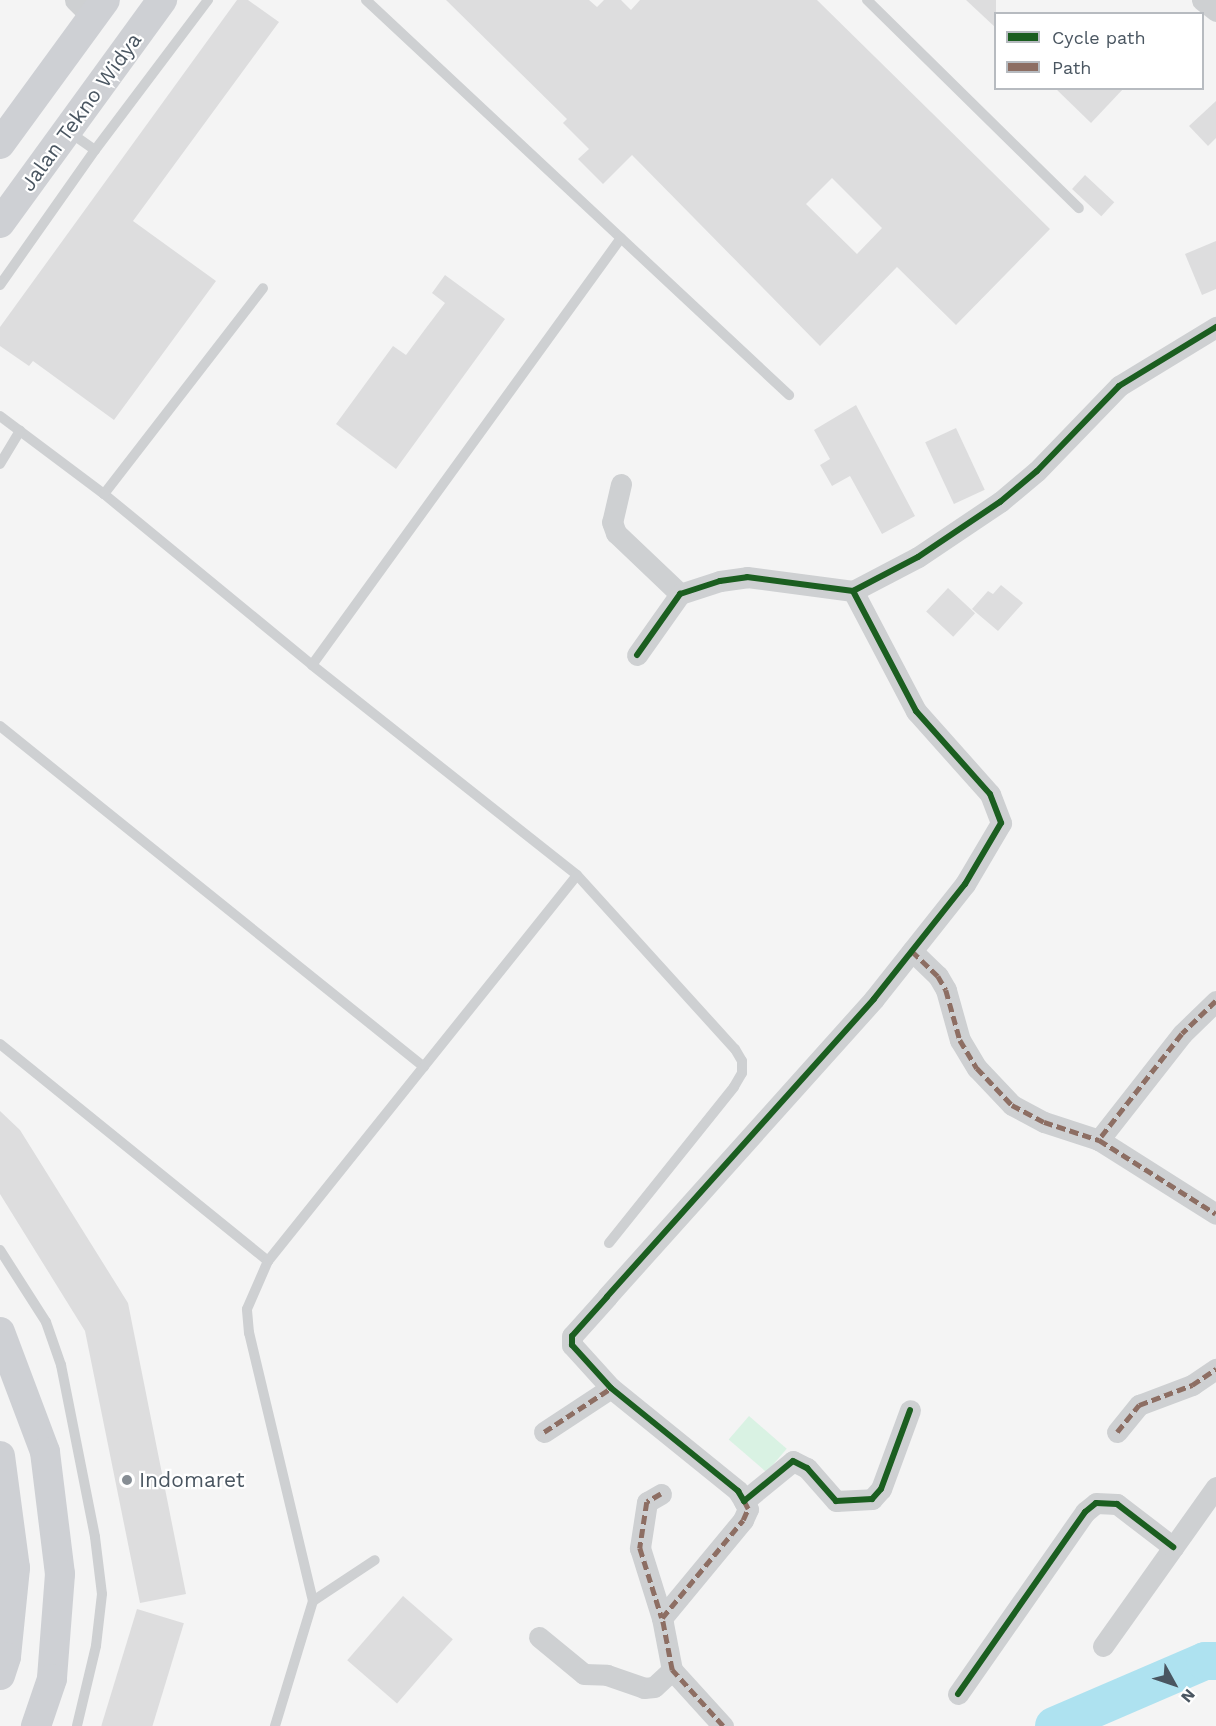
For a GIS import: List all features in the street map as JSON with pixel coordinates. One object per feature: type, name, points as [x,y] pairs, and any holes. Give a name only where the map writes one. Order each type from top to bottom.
[{"type":"main road","name":"Jalan Tekno Widya","points":[[0,223],[162,0]]},
{"type":"main road","points":[[0,144],[91,6]]},
{"type":"main road","points":[[0,1332],[45,1452],[60,1574],[52,1679],[36,1726]]},
{"type":"main road","points":[[0,1456],[15,1569],[6,1657],[0,1675]]},
{"type":"street","points":[[1202,0],[1216,11]]},
{"type":"street","points":[[637,655],[680,594],[720,581],[747,577],[853,591],[918,557],[1000,502],[1076,435],[1119,386],[1216,327]]},
{"type":"street","points":[[621,483],[613,508],[616,533],[680,594]]},
{"type":"street","points":[[662,1618],[743,1520],[748,1509],[738,1491],[611,1388],[577,1352],[572,1336],[866,1008],[965,884],[1000,823],[990,794],[916,711],[853,591]]},
{"type":"street","points":[[912,951],[938,976],[946,990],[960,1040],[976,1068],[1012,1105],[1044,1122],[1099,1140],[1216,1214]]},
{"type":"street","points":[[1099,1140],[1182,1034],[1216,1001]]},
{"type":"street","points":[[1117,1432],[1139,1405],[1192,1385],[1216,1369]]},
{"type":"street","points":[[544,1432],[611,1388]]},
{"type":"street","points":[[744,1501],[793,1461],[807,1468],[836,1501],[855,1503],[872,1499],[881,1488],[910,1410]]},
{"type":"street","points":[[1103,1646],[1216,1487]]},
{"type":"street","points":[[661,1494],[647,1502],[640,1548],[662,1618],[672,1670],[723,1726]]},
{"type":"street","points":[[958,1694],[1085,1512],[1096,1503],[1117,1504],[1173,1547]]},
{"type":"street","points":[[539,1637],[584,1674],[608,1675],[644,1688],[654,1687],[672,1670]]},
{"type":"lane","points":[[0,285],[95,150],[208,0]]},
{"type":"lane","points":[[366,0],[789,395]]},
{"type":"lane","points":[[867,0],[1079,208]]},
{"type":"lane","points":[[68,131],[95,150]]},
{"type":"lane","points":[[312,665],[621,238]]},
{"type":"lane","points":[[104,494],[263,288]]},
{"type":"lane","points":[[0,416],[104,494],[312,665],[577,875],[742,1061],[742,1073],[734,1087],[609,1243]]},
{"type":"lane","points":[[0,464],[20,431]]},
{"type":"lane","points":[[0,726],[424,1067]]},
{"type":"lane","points":[[275,1726],[313,1601],[249,1334],[247,1309],[268,1261],[577,875]]},
{"type":"lane","points":[[0,1044],[268,1261]]},
{"type":"lane","points":[[0,1250],[46,1322],[61,1365],[95,1537],[102,1594],[96,1646],[77,1726]]},
{"type":"lane","points":[[313,1601],[375,1560]]},
{"type":"green space","points":[[749,1416],[787,1449],[766,1472],[729,1439]]},
{"type":"building","points":[[237,0],[248,0],[279,22],[133,221],[216,281],[114,420],[33,361],[29,366],[0,346],[0,327]]},
{"type":"building","points":[[446,0],[589,0],[597,7],[604,0],[621,0],[631,10],[640,0],[817,0],[1050,229],[956,325],[897,267],[820,346],[632,155],[603,184],[578,159],[589,149],[563,123],[567,119]],"holes":[[[832,178],[882,228],[857,254],[806,204]]]},
{"type":"building","points":[[966,0],[996,0],[994,26]]},
{"type":"building","points":[[1057,90],[1122,90],[1091,123]]},
{"type":"building","points":[[1216,101],[1216,138],[1208,146],[1189,126]]},
{"type":"building","points":[[1085,175],[1114,202],[1101,216],[1072,189]]},
{"type":"building","points":[[1216,241],[1216,289],[1202,295],[1185,254]]},
{"type":"building","points":[[445,275],[505,319],[396,469],[336,424],[393,346],[406,355],[445,303],[432,293]]},
{"type":"building","points":[[856,405],[915,516],[882,534],[850,476],[832,486],[820,465],[830,459],[814,430]]},
{"type":"building","points":[[956,428],[985,490],[954,504],[925,442]]},
{"type":"building","points":[[1001,585],[1023,603],[998,631],[972,609],[988,591],[993,594]]},
{"type":"building","points":[[948,588],[975,613],[953,637],[926,611]]},
{"type":"building","points":[[0,1111],[20,1130],[128,1303],[186,1594],[140,1603],[85,1331],[0,1194]]},
{"type":"building","points":[[403,1596],[453,1639],[397,1703],[347,1660]]},
{"type":"building","points":[[137,1609],[184,1623],[152,1726],[101,1726]]},
{"type":"waterway","points":[[1054,1726],[1205,1661],[1216,1661]]},
{"type":"marked path","points":[[909,955],[912,951],[938,976],[946,990],[960,1040],[977,1068],[1012,1105],[1044,1122],[1099,1140]]},
{"type":"marked path","points":[[1216,1001],[1182,1034],[1099,1140],[1216,1214]]},
{"type":"marked path","points":[[1117,1432],[1139,1405],[1192,1385],[1216,1369]]},
{"type":"marked path","points":[[544,1432],[611,1388]]},
{"type":"marked path","points":[[661,1494],[647,1502],[640,1548],[662,1618]]},
{"type":"marked path","points":[[723,1726],[672,1670],[662,1618],[743,1520],[748,1509],[744,1501]]},
{"type":"cycle path","points":[[637,655],[680,594],[720,581],[747,577],[853,591],[918,557],[1000,502],[1037,471],[1119,386],[1216,327]]},
{"type":"cycle path","points":[[853,591],[916,711],[990,794],[1001,823],[965,884],[874,999],[572,1336],[572,1345],[611,1388],[738,1491],[744,1501],[793,1461],[807,1468],[836,1501],[872,1499],[881,1489],[910,1410]]},
{"type":"cycle path","points":[[958,1694],[1085,1512],[1096,1503],[1117,1504],[1173,1547]]},
{"type":"place","name":"Indomaret","points":[[127,1480]]}]
